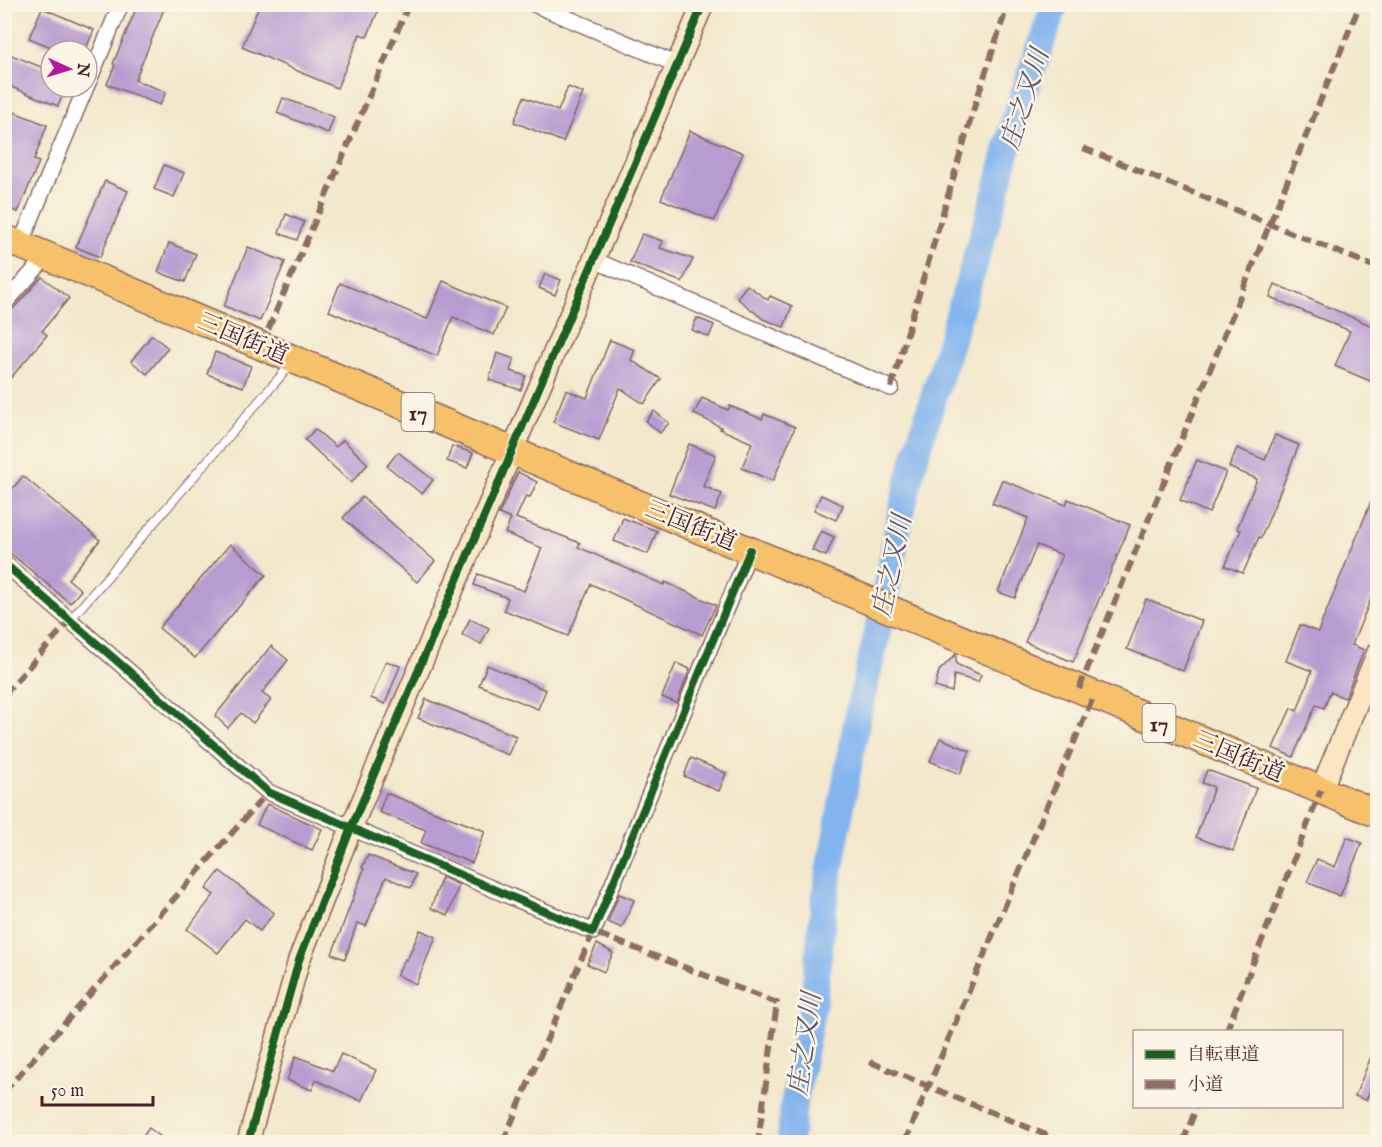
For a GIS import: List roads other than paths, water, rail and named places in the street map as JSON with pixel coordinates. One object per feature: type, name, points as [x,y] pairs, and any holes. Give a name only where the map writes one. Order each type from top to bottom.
[{"type":"highway","name":"三国街道","points":[[12,242],[1377,814]]},
{"type":"street","points":[[99,57],[121,4]]},
{"type":"street","points":[[534,4],[678,65]]},
{"type":"street","points":[[248,1143],[299,960],[351,828],[703,4]]},
{"type":"street","points":[[12,242],[81,99]]},
{"type":"street","points":[[4,304],[47,256]]},
{"type":"street","points":[[594,260],[891,388]]},
{"type":"street","points":[[4,563],[268,792],[592,932],[750,550]]},
{"type":"street","points":[[1321,790],[1377,652]]},
{"type":"lane","points":[[70,620],[295,360]]},
{"type":"waterway","name":"庄之又川","points":[[790,1142],[793,1109],[814,997],[824,903],[858,714],[884,605],[898,527],[912,468],[996,192],[1015,119],[1055,4]]}]
